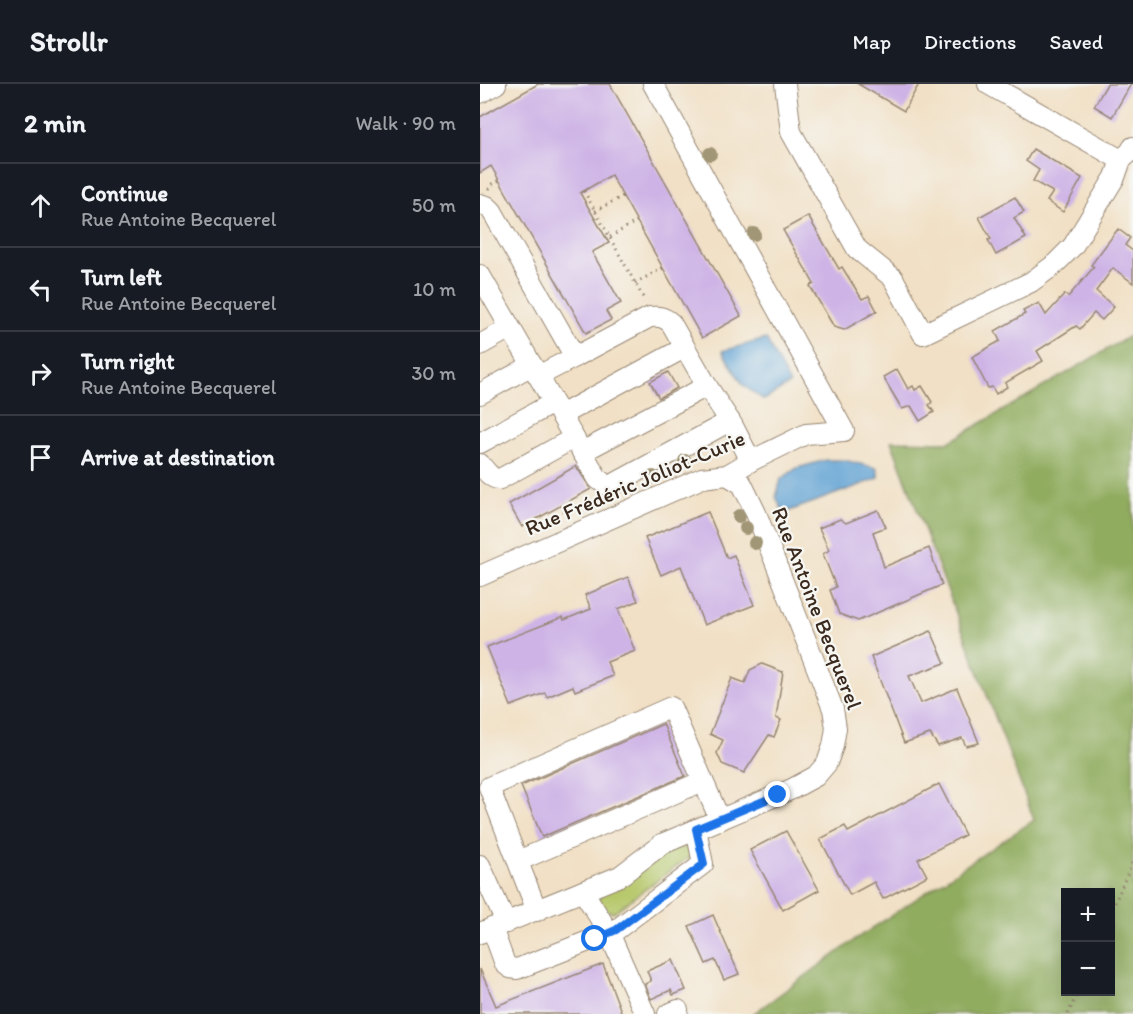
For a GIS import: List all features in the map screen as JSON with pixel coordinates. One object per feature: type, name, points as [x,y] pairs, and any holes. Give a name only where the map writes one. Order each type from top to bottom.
[{"type":"street","points":[[480,93],[496,84]]},
{"type":"street","name":"Rue Frédéric Joliot-Curie","points":[[480,576],[702,478],[727,475],[806,434],[844,431],[653,84]]},
{"type":"street","points":[[784,84],[791,132],[796,142],[857,249],[893,278],[923,334],[1031,282],[1054,265],[1073,246],[1127,154],[988,84]]},
{"type":"street","points":[[480,204],[487,206],[492,212],[575,357]]},
{"type":"street","points":[[483,288],[510,328],[598,479],[604,484],[612,485],[730,422]]},
{"type":"street","points":[[480,394],[575,357],[650,317],[660,316],[671,323],[751,461]]},
{"type":"street","points":[[480,345],[510,328]]},
{"type":"street","points":[[480,443],[684,348]]},
{"type":"street","points":[[480,464],[496,480],[500,479],[707,386]]},
{"type":"street","name":"Rue Antoine Becquerel","points":[[492,928],[620,876],[662,844],[792,789],[816,776],[827,763],[836,728],[832,709],[756,513],[742,484],[727,475]]},
{"type":"street","points":[[537,911],[489,787],[671,707],[720,820]]},
{"type":"street","points":[[518,861],[703,782]]},
{"type":"street","points":[[480,865],[492,928],[505,964],[517,969],[616,930],[704,864],[696,829]]},
{"type":"street","points":[[583,891],[609,933],[645,1014]]},
{"type":"path","points":[[584,191],[645,300]]},
{"type":"path","points":[[595,211],[623,196]]},
{"type":"path","points":[[610,238],[637,221]]},
{"type":"path","points":[[635,283],[663,268]]},
{"type":"path","points":[[561,505],[570,525]]},
{"type":"path","points":[[1115,902],[1133,861]]},
{"type":"path","points":[[1068,1014],[1076,996]]},
{"type":"green space","points":[[1133,334],[1133,1014],[753,1014],[856,939],[1034,820],[891,441],[949,442]]},
{"type":"green space","points":[[679,846],[691,850],[693,864],[688,858],[614,912],[607,911],[600,903],[599,897],[603,891]]},
{"type":"water","points":[[766,339],[790,384],[764,400],[743,385],[722,351]]},
{"type":"water","points":[[826,460],[844,460],[877,468],[879,478],[784,513],[776,497],[781,479],[797,468]]},
{"type":"building","points":[[538,84],[610,84],[741,316],[702,338],[611,175],[580,193],[609,243],[592,252],[621,303],[606,311],[611,320],[586,333],[491,166],[480,173],[480,117]]},
{"type":"building","points":[[858,84],[919,84],[904,111]]},
{"type":"building","points":[[1107,84],[1131,84],[1112,117],[1094,106]]},
{"type":"building","points":[[1033,149],[1082,178],[1063,212],[1047,201],[1053,192],[1033,181],[1039,170],[1026,161]]},
{"type":"building","points":[[1015,197],[1024,212],[1014,218],[1026,238],[996,255],[988,240],[991,239],[979,217]]},
{"type":"building","points":[[808,216],[839,269],[842,267],[862,299],[869,296],[877,311],[844,330],[834,327],[810,286],[814,284],[783,230]]},
{"type":"building","points":[[1118,229],[1130,238],[1125,245],[1133,251],[1133,283],[1113,268],[1096,291],[1114,307],[1102,320],[1094,313],[1080,329],[1076,326],[1037,351],[1043,361],[1005,383],[1007,387],[996,394],[992,387],[988,388],[972,357],[1000,341],[995,331],[1025,314],[1023,311],[1039,303],[1046,315],[1065,294],[1068,297],[1094,267],[1091,265]]},
{"type":"building","points":[[897,369],[908,389],[913,386],[915,390],[922,386],[932,402],[929,405],[934,412],[920,421],[911,406],[902,409],[883,377]]},
{"type":"building","points":[[668,372],[677,388],[659,398],[650,382]]},
{"type":"building","points":[[576,466],[591,489],[522,527],[509,504]]},
{"type":"building","points":[[878,510],[886,527],[873,532],[884,567],[929,548],[942,585],[858,621],[839,614],[830,590],[836,587],[823,554],[829,550],[819,528],[840,519],[846,523]]},
{"type":"building","points":[[708,512],[727,558],[734,555],[754,605],[704,625],[681,566],[661,575],[645,538]]},
{"type":"building","points":[[628,577],[638,601],[618,609],[635,651],[607,662],[613,676],[575,691],[573,686],[547,697],[545,693],[511,706],[487,647],[563,617],[564,620],[591,609],[585,595]]},
{"type":"building","points":[[931,631],[945,663],[909,676],[921,703],[957,688],[979,743],[966,746],[962,738],[938,746],[930,734],[904,743],[871,657]]},
{"type":"building","points":[[762,664],[783,672],[776,718],[781,720],[774,737],[769,735],[744,773],[722,764],[717,753],[723,740],[710,734],[732,678],[745,683],[750,670]]},
{"type":"building","points":[[663,724],[685,776],[542,837],[521,786]]},
{"type":"building","points":[[939,784],[965,835],[918,859],[927,876],[883,899],[874,882],[850,895],[820,839],[845,826],[848,832]]},
{"type":"building","points":[[786,831],[819,890],[783,910],[750,850]]},
{"type":"building","points":[[713,915],[739,974],[724,980],[715,960],[706,964],[689,926]]},
{"type":"building","points":[[673,960],[686,990],[673,995],[671,990],[651,999],[645,984],[651,981],[647,971]]},
{"type":"building","points":[[603,964],[622,1014],[480,1014],[480,969],[496,1006]]},
{"type":"route","points":[[595,939],[616,930],[704,864],[696,829],[778,795]]}]
